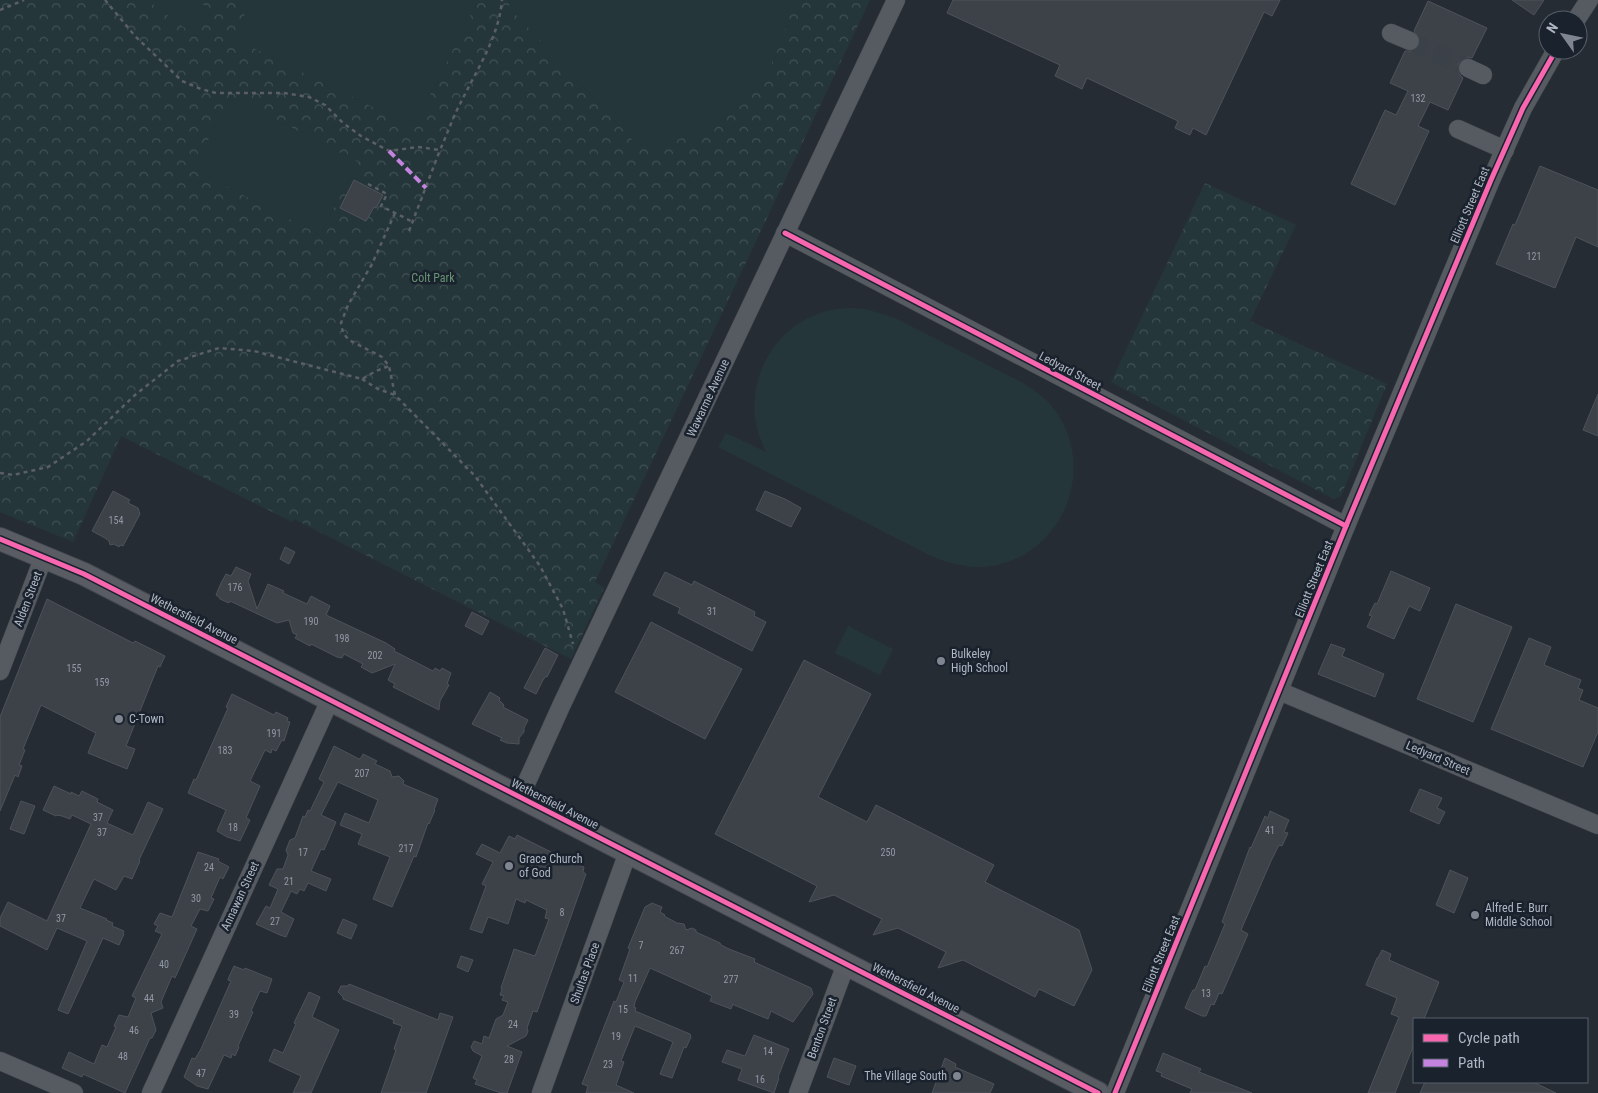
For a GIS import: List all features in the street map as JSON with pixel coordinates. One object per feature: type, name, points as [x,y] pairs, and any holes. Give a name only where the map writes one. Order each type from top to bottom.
[{"type":"main road","name":"Wethersfield Avenue","points":[[0,538],[84,574],[1098,1093]]},
{"type":"street","name":"Wawarme Avenue","points":[[520,797],[896,0]]},
{"type":"street","points":[[1391,32],[1410,41]]},
{"type":"street","name":"Elliott Street East","points":[[1115,1093],[1346,526],[1523,108],[1550,60]]},
{"type":"street","points":[[1458,129],[1505,150]]},
{"type":"street","name":"Ledyard Street","points":[[785,233],[1346,526]]},
{"type":"street","name":"Alden Street","points":[[0,671],[44,556]]},
{"type":"street","name":"Ledyard Street","points":[[1279,691],[1598,825]]},
{"type":"street","name":"Annawan Street","points":[[152,1093],[207,967],[330,700]]},
{"type":"street","name":"Shultas Place","points":[[541,1093],[628,852]]},
{"type":"street","name":"Benton Street","points":[[798,1093],[846,964]]},
{"type":"street","points":[[0,1061],[74,1093]]},
{"type":"path","points":[[0,10],[24,0]]},
{"type":"path","points":[[105,0],[135,36],[182,81],[216,93],[284,93],[309,97],[325,105],[343,123],[361,136],[389,151],[418,147],[440,150]]},
{"type":"path","points":[[409,231],[458,107],[494,36],[502,0]]},
{"type":"path","points":[[368,184],[387,194],[381,206],[413,222]]},
{"type":"path","points":[[395,214],[372,264],[348,305],[341,323],[343,333],[349,340],[382,357],[389,366],[395,395]]},
{"type":"path","points":[[0,473],[13,475],[48,467],[87,441],[135,394],[178,361],[219,348],[254,351],[362,379],[378,389],[395,395],[475,476],[540,566],[563,609],[574,645]]},
{"type":"path","points":[[362,379],[389,366]]},
{"type":"green space","name":"Colt Park","points":[[0,0],[870,0],[595,582],[604,588],[571,659],[294,519],[292,522],[121,436],[73,542],[0,512]]},
{"type":"green space","points":[[150,0],[197,0],[211,11],[194,35]]},
{"type":"green space","points":[[254,0],[478,0],[418,119],[407,124],[231,37]]},
{"type":"green space","points":[[510,0],[788,0],[786,27],[771,65],[745,103],[707,129],[671,142],[638,146],[509,7]]},
{"type":"green space","points":[[231,96],[358,162],[320,235],[193,169]]},
{"type":"green space","points":[[1205,183],[1296,225],[1250,321],[1387,384],[1341,496],[1334,499],[1111,382]]},
{"type":"green space","points":[[849,308],[866,309],[895,318],[1023,383],[1050,404],[1064,426],[1072,450],[1073,475],[1068,499],[1058,522],[1042,541],[1022,556],[997,565],[973,567],[949,562],[933,557],[718,447],[726,433],[766,452],[758,430],[755,393],[759,376],[766,361],[786,333],[800,323],[823,312]]},
{"type":"green space","points":[[848,626],[893,649],[880,675],[835,653]]},
{"type":"building","points":[[953,0],[1280,0],[1272,16],[1264,12],[1206,135],[1193,128],[1190,135],[1175,128],[1178,121],[1087,78],[1082,89],[1055,76],[1060,65],[947,13]]},
{"type":"building","points":[[1512,0],[1544,0],[1534,15]]},
{"type":"building","points":[[1428,1],[1487,28],[1472,58],[1462,59],[1458,64],[1459,74],[1463,78],[1448,110],[1430,102],[1418,126],[1429,131],[1395,205],[1351,184],[1385,110],[1396,115],[1408,91],[1390,83],[1405,51],[1412,51],[1420,46],[1420,39],[1414,31]]},
{"type":"building","points":[[1540,166],[1598,190],[1598,247],[1576,237],[1555,288],[1496,264]]},
{"type":"building","points":[[354,180],[383,195],[366,221],[340,208]]},
{"type":"building","points":[[1598,394],[1598,436],[1583,430]]},
{"type":"building","points":[[113,491],[130,500],[128,503],[138,508],[140,514],[123,546],[120,545],[119,547],[114,544],[110,545],[109,541],[92,531]]},
{"type":"building","points":[[765,491],[801,508],[791,527],[756,510]]},
{"type":"building","points":[[285,547],[295,552],[289,564],[280,559]]},
{"type":"building","points":[[236,567],[251,574],[248,581],[257,609],[268,584],[307,604],[311,596],[330,606],[326,615],[386,643],[395,649],[394,651],[433,671],[435,668],[440,671],[442,668],[451,673],[447,684],[449,685],[440,701],[439,710],[393,687],[395,684],[388,680],[395,664],[372,673],[361,667],[363,664],[344,654],[342,658],[337,657],[295,638],[297,635],[293,633],[289,620],[277,623],[230,601],[229,603],[220,599],[216,595],[221,583],[226,574],[231,576]]},
{"type":"building","points":[[1391,571],[1430,588],[1420,611],[1409,606],[1394,639],[1367,627],[1372,616],[1369,615],[1375,603],[1377,604]]},
{"type":"building","points":[[665,572],[692,585],[694,581],[755,612],[754,616],[766,622],[752,651],[678,613],[680,608],[653,595]]},
{"type":"building","points":[[47,599],[133,643],[135,641],[165,656],[160,667],[158,666],[126,746],[135,749],[127,769],[88,753],[96,733],[41,705],[23,749],[25,750],[19,765],[22,766],[18,777],[15,775],[0,811],[0,717]]},
{"type":"building","points":[[1456,604],[1512,627],[1473,722],[1417,699]]},
{"type":"building","points":[[472,612],[489,621],[482,635],[465,626]]},
{"type":"building","points":[[651,622],[742,669],[705,739],[615,692]]},
{"type":"building","points":[[1529,638],[1551,647],[1544,665],[1581,680],[1578,688],[1583,690],[1579,700],[1598,708],[1598,732],[1583,767],[1491,729]]},
{"type":"building","points":[[1331,644],[1345,649],[1342,656],[1384,674],[1375,697],[1318,674]]},
{"type":"building","points":[[545,648],[558,655],[536,694],[524,688]]},
{"type":"building","points":[[804,660],[871,694],[818,797],[867,822],[876,805],[994,865],[985,882],[1079,930],[1092,970],[1074,1006],[1039,989],[1035,997],[963,960],[938,968],[946,952],[898,928],[873,935],[882,919],[834,895],[809,902],[817,886],[715,834]]},
{"type":"building","points":[[490,692],[500,698],[499,700],[504,705],[503,707],[528,720],[524,732],[519,738],[519,744],[507,743],[500,740],[502,738],[472,724]]},
{"type":"building","points":[[232,694],[274,715],[276,712],[288,718],[287,721],[290,722],[284,741],[282,740],[276,751],[272,749],[271,753],[265,750],[250,781],[260,786],[246,818],[250,820],[240,841],[227,837],[217,831],[226,810],[188,793],[194,779],[196,780],[228,708],[226,707]]},
{"type":"building","points":[[334,746],[359,759],[363,754],[377,761],[375,764],[390,771],[392,777],[399,776],[404,781],[403,784],[438,799],[416,857],[414,856],[392,907],[373,899],[390,857],[358,844],[362,834],[340,825],[345,813],[369,823],[378,800],[338,782],[321,815],[336,822],[324,850],[321,849],[311,871],[331,879],[326,891],[308,883],[304,891],[300,889],[297,894],[291,891],[281,912],[294,919],[286,937],[256,924],[266,906],[270,908],[278,889],[269,885],[277,869],[283,869],[288,855],[286,850],[290,840],[295,838],[303,816],[305,817],[308,810],[310,811],[324,782],[319,779]]},
{"type":"building","points":[[54,786],[79,796],[82,791],[98,799],[97,802],[113,810],[107,823],[133,835],[148,802],[163,809],[132,879],[124,876],[116,890],[94,879],[80,908],[107,919],[113,923],[112,926],[124,931],[124,934],[119,945],[103,938],[68,1014],[58,1010],[87,941],[57,928],[47,950],[0,926],[0,918],[8,902],[47,921],[91,824],[72,815],[70,819],[56,816],[43,810]]},
{"type":"building","points":[[1420,789],[1442,798],[1437,808],[1445,812],[1439,824],[1410,811]]},
{"type":"building","points":[[21,801],[35,806],[24,834],[10,829]]},
{"type":"building","points":[[1270,811],[1289,820],[1284,832],[1288,833],[1282,846],[1279,845],[1271,861],[1241,930],[1248,934],[1222,994],[1219,993],[1214,1005],[1211,1004],[1206,1016],[1202,1016],[1185,1008],[1205,966],[1207,967],[1225,924],[1222,922],[1250,847],[1265,816],[1268,818]]},
{"type":"building","points":[[517,835],[555,854],[554,856],[584,867],[583,872],[586,874],[537,1012],[533,1011],[526,1036],[507,1046],[522,1052],[507,1093],[501,1093],[475,1084],[477,1080],[473,1078],[482,1056],[473,1051],[471,1047],[474,1041],[482,1044],[484,1036],[489,1038],[496,1019],[503,1015],[508,1002],[502,1000],[504,996],[500,995],[501,988],[514,949],[535,956],[549,919],[545,918],[547,910],[526,900],[525,903],[516,899],[508,924],[488,917],[482,933],[470,929],[486,886],[482,884],[493,862],[476,854],[482,844],[500,853],[509,836],[515,839]]},
{"type":"building","points":[[198,852],[219,859],[218,861],[229,867],[223,879],[220,877],[211,898],[214,899],[208,911],[200,909],[191,926],[197,929],[175,978],[172,976],[161,1002],[163,1008],[151,1013],[156,1030],[152,1038],[150,1038],[125,1093],[83,1074],[82,1077],[62,1068],[69,1052],[94,1064],[102,1045],[107,1047],[119,1015],[128,1017],[136,998],[132,996],[162,934],[155,931],[158,926],[154,924],[160,913],[172,917]]},
{"type":"building","points":[[1450,870],[1468,878],[1454,913],[1436,905]]},
{"type":"building","points":[[652,903],[662,907],[660,912],[664,916],[677,923],[684,924],[686,930],[692,928],[696,932],[729,949],[755,959],[754,962],[811,988],[813,994],[793,1022],[771,1011],[768,1019],[733,1004],[731,1009],[710,1001],[712,996],[650,968],[635,1002],[635,1011],[690,1034],[691,1037],[686,1048],[684,1047],[672,1078],[660,1074],[673,1042],[635,1026],[621,1061],[624,1062],[616,1085],[634,1093],[586,1093],[588,1086],[582,1084],[614,1001],[616,1002],[624,982],[619,980],[630,949],[628,948],[645,907]]},
{"type":"building","points":[[343,919],[357,925],[351,939],[337,933]]},
{"type":"building","points":[[1382,950],[1391,954],[1389,960],[1439,982],[1424,1018],[1413,1018],[1413,1047],[1395,1093],[1368,1093],[1399,1017],[1391,1014],[1397,998],[1366,985]]},
{"type":"building","points":[[461,956],[473,960],[468,972],[457,967]]},
{"type":"building","points":[[234,966],[244,970],[245,968],[272,979],[267,993],[260,991],[235,1056],[232,1054],[231,1058],[224,1055],[208,1089],[197,1086],[184,1077],[192,1058],[195,1059],[201,1049],[231,981],[228,979]]},
{"type":"building","points":[[349,984],[438,1020],[440,1013],[453,1017],[426,1093],[381,1093],[402,1026],[393,1023],[394,1020],[343,999],[338,992],[341,986],[348,986]]},
{"type":"building","points":[[309,992],[320,997],[312,1017],[339,1030],[311,1093],[293,1093],[301,1076],[269,1061],[274,1049],[283,1053],[296,1024],[294,1023]]},
{"type":"building","points":[[754,1035],[789,1049],[774,1093],[738,1080],[742,1069],[722,1062],[727,1050],[745,1056]]},
{"type":"building","points":[[1163,1053],[1201,1069],[1199,1072],[1252,1093],[1190,1093],[1192,1089],[1161,1076],[1162,1073],[1156,1071]]},
{"type":"building","points":[[834,1058],[856,1066],[849,1085],[827,1077]]},
{"type":"building","name":"The Village South","points":[[945,1058],[956,1064],[955,1067],[994,1084],[990,1093],[932,1093]]},
{"type":"building","points":[[1425,1083],[1535,1083],[1556,1093],[1420,1093]]},
{"type":"tunnel","points":[[1410,41],[1468,68]]},
{"type":"marked path","points":[[389,151],[426,188]]},
{"type":"cycle path","points":[[1115,1093],[1346,526],[1491,180],[1523,108],[1550,60]]},
{"type":"cycle path","points":[[785,233],[1346,526]]},
{"type":"cycle path","points":[[0,539],[84,574],[1098,1093]]},
{"type":"place","name":"Bulkeley High School","points":[[941,661]]},
{"type":"place","name":"C-Town","points":[[119,719]]},
{"type":"place","name":"Grace Church of God","points":[[509,866]]},
{"type":"place","name":"Alfred E. Burr Middle School","points":[[1475,915]]},
{"type":"place","name":"The Village South","points":[[957,1076]]}]
